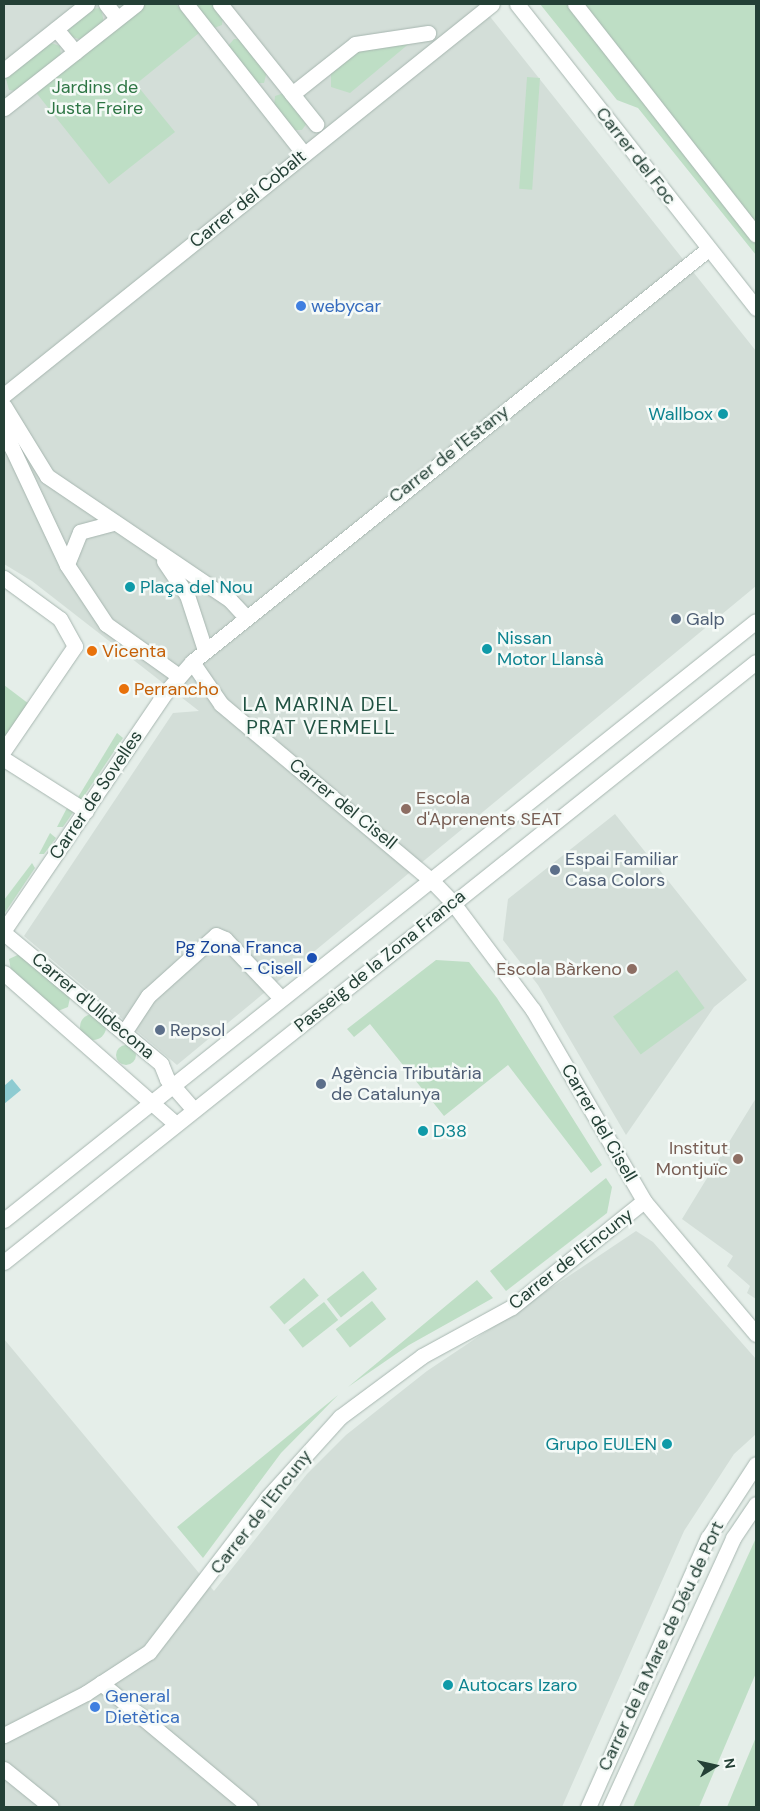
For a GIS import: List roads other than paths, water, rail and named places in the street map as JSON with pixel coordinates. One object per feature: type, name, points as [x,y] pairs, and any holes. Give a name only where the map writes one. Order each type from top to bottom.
[{"type":"street","points":[[4,70],[87,4]]},
{"type":"street","points":[[106,4],[117,18]]},
{"type":"street","points":[[6,101],[75,52],[136,4]]},
{"type":"street","points":[[186,4],[304,154]]},
{"type":"street","points":[[220,4],[316,124]]},
{"type":"street","name":"Carrer del Cobalt","points":[[4,395],[492,4]]},
{"type":"street","name":"Carrer del Foc","points":[[517,4],[756,308]]},
{"type":"street","points":[[575,4],[756,235]]},
{"type":"street","points":[[215,41],[236,24]]},
{"type":"street","points":[[56,29],[75,52]]},
{"type":"street","points":[[292,94],[354,44],[428,33]]},
{"type":"street","points":[[260,98],[281,80]]},
{"type":"street","name":"Carrer de l'Estany","points":[[192,662],[246,616],[708,249]]},
{"type":"street","points":[[4,406],[47,476],[113,523],[230,600],[246,616]]},
{"type":"street","points":[[4,417],[12,448],[67,565],[106,624],[178,676]]},
{"type":"street","points":[[67,565],[80,532],[113,523]]},
{"type":"street","points":[[156,551],[187,595],[205,650]]},
{"type":"street","points":[[4,578],[60,618],[75,646],[4,750]]},
{"type":"street","name":"Passeig de la Zona Franca","points":[[4,1220],[433,882],[756,621]]},
{"type":"street","name":"Carrer de Sovelles","points":[[4,932],[178,676],[192,662]]},
{"type":"street","name":"Carrer del Cisell","points":[[192,662],[221,704],[433,882],[453,903],[533,1010],[644,1202],[756,1334]]},
{"type":"street","name":"Passeig de la Zona Franca","points":[[4,1262],[756,662]]},
{"type":"street","points":[[4,759],[86,811]]},
{"type":"street","name":"Carrer d'Ulldecona","points":[[4,932],[125,1031],[161,1064],[173,1086],[194,1110]]},
{"type":"street","points":[[125,1031],[148,996],[216,935],[225,938],[277,994]]},
{"type":"street","name":"Carrer d'Ulldecona","points":[[4,973],[176,1124]]},
{"type":"street","name":"Carrer de l'Encuny","points":[[4,1736],[101,1683],[149,1652],[272,1492],[340,1417],[422,1356],[512,1307],[644,1202]]},
{"type":"street","name":"Carrer de la Mare de Déu de Port","points":[[588,1807],[708,1538],[756,1464]]},
{"type":"street","name":"Carrer de la Mare de Déu de Port","points":[[610,1807],[733,1538],[756,1504]]},
{"type":"street","points":[[101,1683],[250,1807]]},
{"type":"street","points":[[4,1769],[51,1807]]},
{"type":"water","points":[[12,1079],[21,1090],[4,1104],[4,1086]]},
{"type":"place","name":"webycar","points":[[301,306]]},
{"type":"place","name":"Wallbox","points":[[723,414]]},
{"type":"place","name":"Plaça del Nou","points":[[130,587]]},
{"type":"place","name":"Galp","points":[[676,619]]},
{"type":"place","name":"Nissan Motor Llansà","points":[[487,649]]},
{"type":"place","name":"Vicenta","points":[[92,651]]},
{"type":"place","name":"Perrancho","points":[[124,689]]},
{"type":"place","name":"Escola d'Aprenents SEAT","points":[[406,809]]},
{"type":"place","name":"Espai Familiar Casa Colors","points":[[555,870]]},
{"type":"place","name":"Pg Zona Franca - Cisell","points":[[312,958]]},
{"type":"place","name":"Escola Bàrkeno","points":[[632,969]]},
{"type":"place","name":"Repsol","points":[[160,1030]]},
{"type":"place","name":"Agència Tributària de Catalunya","points":[[321,1084]]},
{"type":"place","name":"D38","points":[[423,1131]]},
{"type":"place","name":"Institut Montjuïc","points":[[738,1159]]},
{"type":"place","name":"Grupo EULEN","points":[[667,1444]]},
{"type":"place","name":"Autocars Izaro","points":[[448,1685]]},
{"type":"place","name":"General Dietètica","points":[[95,1707]]},
{"type":"district","name":"LA MARINA DEL PRAT VERMELL","points":[[321,716]]},
{"type":"park label","name":"Jardins de Justa Freire","points":[[95,98]]}]
